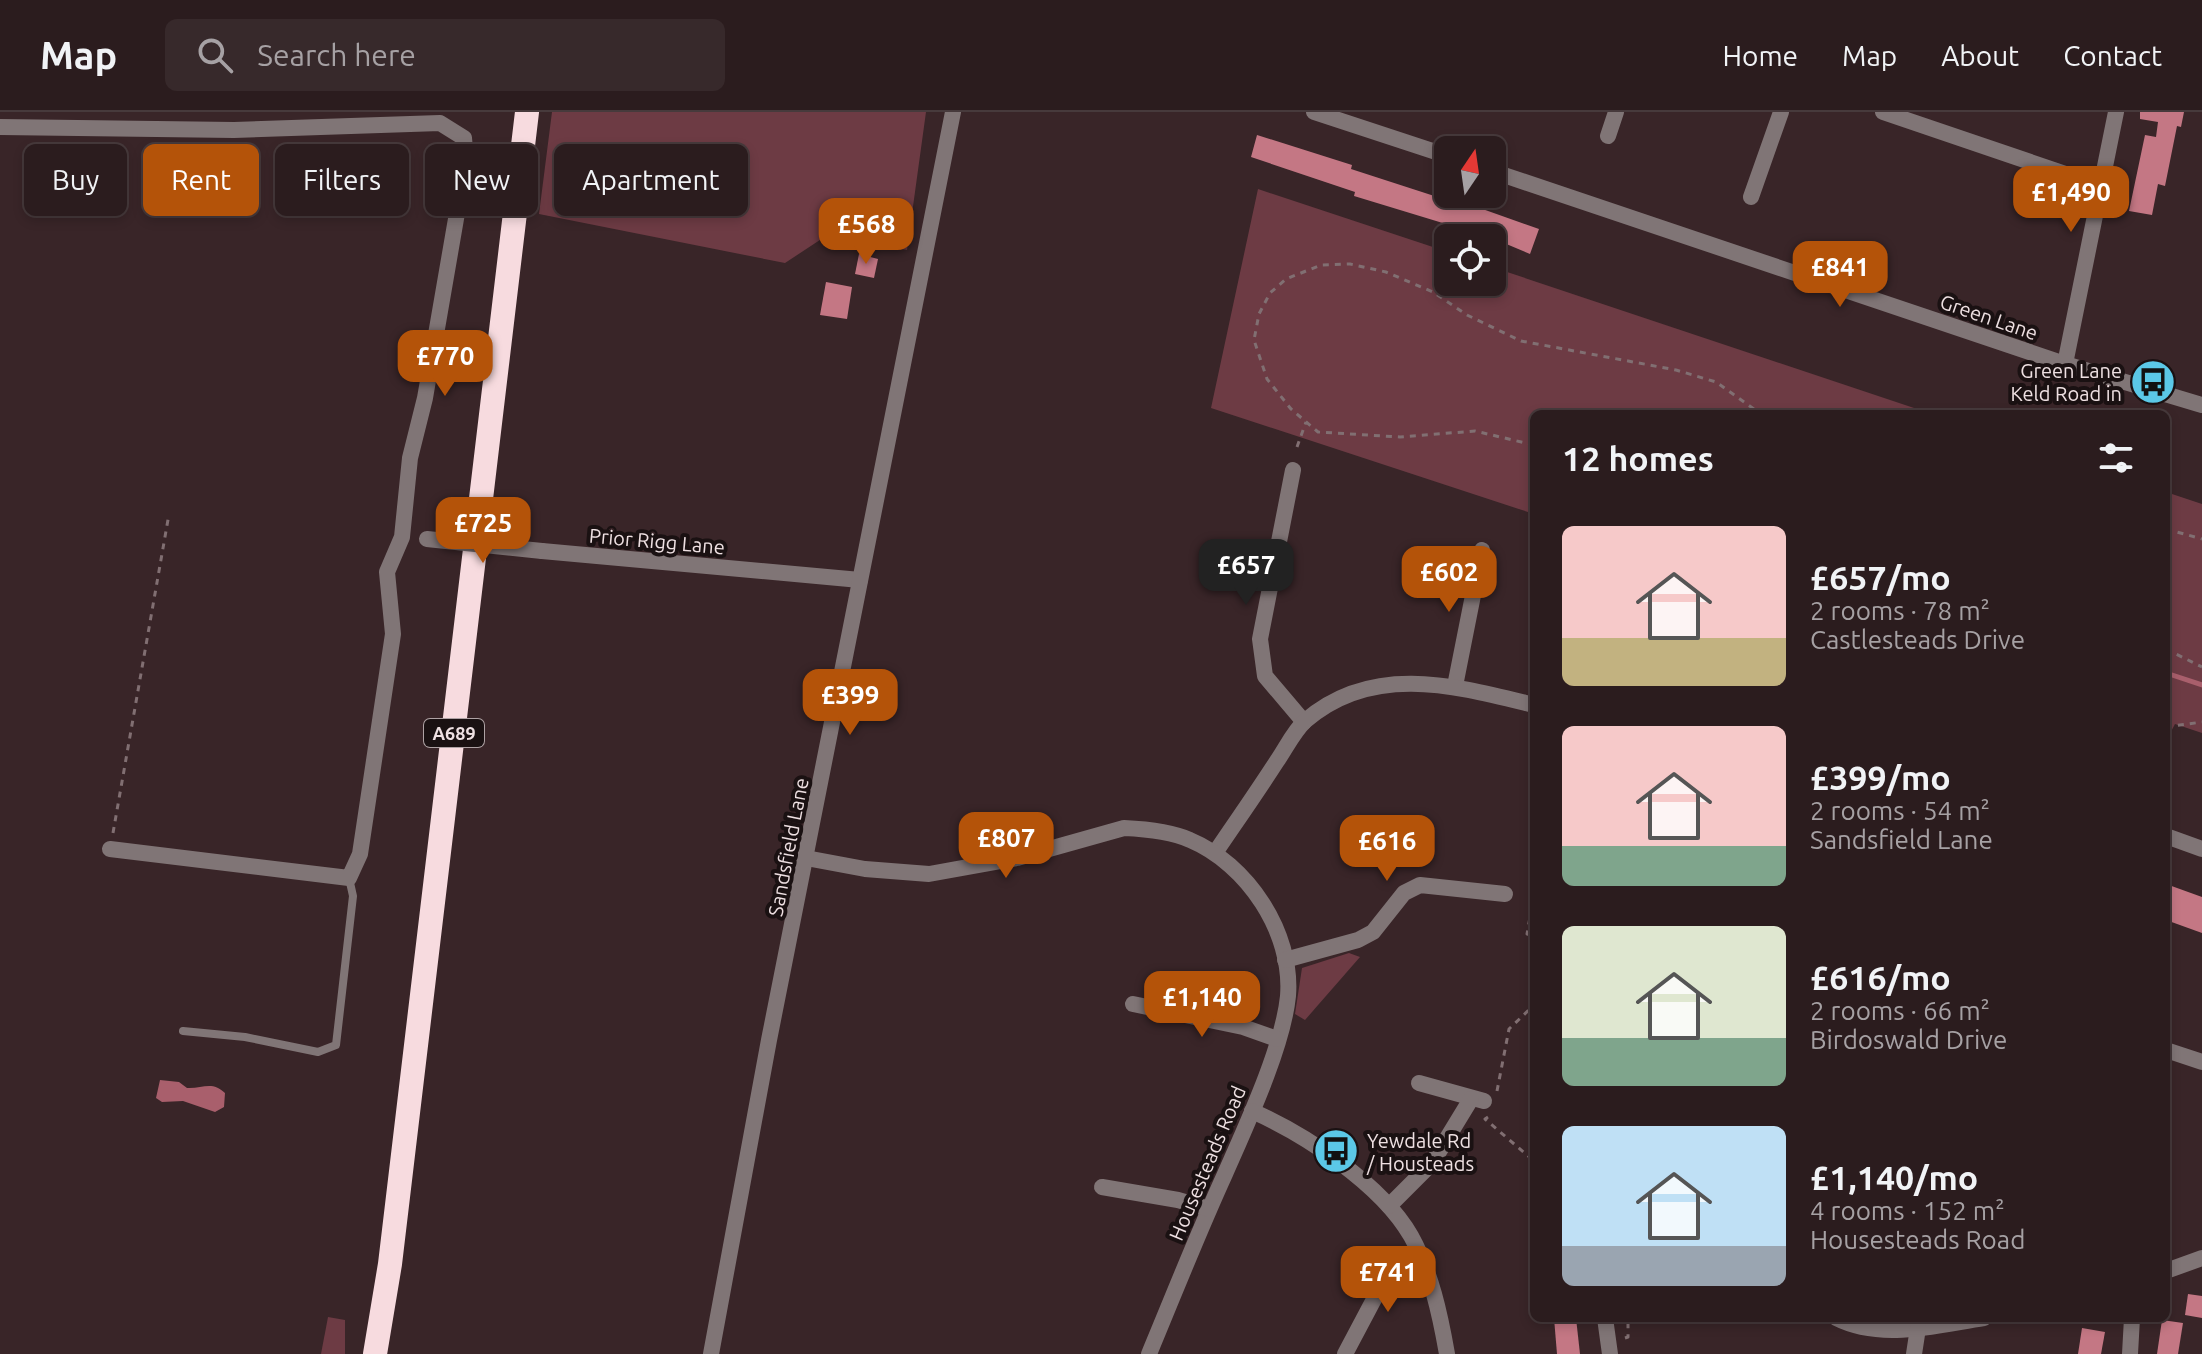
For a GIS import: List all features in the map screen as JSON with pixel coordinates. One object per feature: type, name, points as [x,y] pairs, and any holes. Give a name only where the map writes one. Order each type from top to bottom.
[{"type":"highway","name":"A689","points":[[375,1354],[390,1264],[527,112]]},
{"type":"street","name":"Sandsfield Lane","points":[[711,1354],[953,112]]},
{"type":"street","points":[[1314,112],[1351,118],[1434,151]]},
{"type":"street","points":[[1608,136],[1616,112]]},
{"type":"street","points":[[1751,197],[1781,112]]},
{"type":"street","points":[[1883,112],[1927,119],[2101,186]]},
{"type":"street","points":[[2065,364],[2116,112]]},
{"type":"street","points":[[0,127],[234,130],[440,123],[464,138],[466,161],[425,398],[410,458],[402,537],[387,572],[393,634],[360,854],[349,878],[110,849]]},
{"type":"street","name":"Green Lane","points":[[1506,176],[2065,364],[2202,405]]},
{"type":"street","points":[[1293,470],[1260,639],[1265,676],[1304,722]]},
{"type":"street","name":"Prior Rigg Lane","points":[[402,537],[860,580]]},
{"type":"street","points":[[1455,686],[1482,550]]},
{"type":"street","points":[[1215,853],[1304,722],[1345,695],[1388,683],[1422,681],[1530,704]]},
{"type":"street","name":"Housesteads Road","points":[[806,858],[865,869],[929,874],[1017,858],[1124,828],[1188,839],[1215,853],[1248,882],[1274,922],[1285,960],[1288,995],[1277,1039],[1252,1111],[1149,1354]]},
{"type":"street","points":[[2170,837],[2202,849]]},
{"type":"street","points":[[1285,960],[1358,940],[1373,932],[1404,893],[1420,885],[1505,894]]},
{"type":"street","points":[[1133,1004],[1243,1027],[1277,1039]]},
{"type":"street","points":[[2170,1051],[2202,1062]]},
{"type":"street","points":[[1389,1206],[1485,1104],[1419,1083]]},
{"type":"street","points":[[1252,1111],[1288,1127],[1325,1152],[1389,1206],[1411,1236],[1422,1263],[1438,1308],[1447,1354]]},
{"type":"street","points":[[1102,1187],[1178,1200],[1209,1209]]},
{"type":"street","points":[[2170,1270],[2202,1258]]},
{"type":"street","points":[[1345,1354],[1381,1286],[1422,1263]]},
{"type":"street","points":[[1606,1322],[1610,1354]]},
{"type":"street","points":[[1848,1322],[1888,1330],[1958,1322]]},
{"type":"street","points":[[2130,1354],[2132,1322]]},
{"type":"street","points":[[1914,1354],[1918,1328]]},
{"type":"lane","points":[[183,1031],[245,1037],[318,1052],[336,1045],[353,896],[349,878]]},
{"type":"path","points":[[1530,444],[1475,431],[1400,437],[1318,432],[1291,409],[1267,379],[1254,340],[1259,314],[1270,293],[1286,279],[1321,265],[1350,264],[1386,272],[1433,292],[1467,315],[1521,341],[1676,370],[1716,382],[1755,410]]},
{"type":"path","points":[[1297,447],[1306,422]]},
{"type":"path","points":[[110,849],[169,514]]},
{"type":"path","points":[[2170,530],[2202,539]]},
{"type":"path","points":[[2170,651],[2202,667]]},
{"type":"path","points":[[2170,726],[2202,722]]},
{"type":"path","points":[[1530,917],[1527,934],[1530,935]]},
{"type":"path","points":[[1530,1009],[1509,1029],[1485,1104],[1485,1119],[1530,1158]]},
{"type":"shaded area","points":[[552,112],[926,112],[907,250],[826,236],[785,263],[539,214]]},
{"type":"shaded area","points":[[1258,189],[1434,247],[1434,296],[1506,296],[1506,272],[1920,410],[1530,410],[1530,513],[1211,408]]},
{"type":"shaded area","points":[[2170,493],[2202,504],[2202,733],[2175,724],[2170,733]]},
{"type":"shaded area","points":[[1349,953],[1360,957],[1305,1020],[1295,1014],[1302,968]]},
{"type":"shaded area","points":[[160,1080],[179,1082],[187,1088],[216,1087],[225,1093],[224,1107],[215,1112],[183,1101],[162,1102],[156,1098]]},
{"type":"shaded area","points":[[328,1317],[345,1320],[345,1354],[321,1354]]},
{"type":"building","points":[[2140,112],[2184,112],[2181,127],[2177,126],[2165,186],[2158,184],[2152,215],[2129,211],[2145,135],[2156,137],[2158,122],[2140,119]]},
{"type":"building","points":[[1257,135],[1352,165],[1351,169],[1434,196],[1434,208],[1480,208],[1539,229],[1530,254],[1506,244],[1506,224],[1446,224],[1354,196],[1355,192],[1251,157]]},
{"type":"building","points":[[859,254],[878,259],[874,278],[855,274]]},
{"type":"building","points":[[826,282],[852,287],[847,319],[820,315]]},
{"type":"building","points":[[2170,885],[2202,897],[2202,933],[2170,921]]},
{"type":"building","points":[[2188,1294],[2202,1296],[2202,1318],[2185,1315]]},
{"type":"building","points":[[1554,1322],[1576,1322],[1580,1354],[1557,1354]]},
{"type":"building","points":[[2162,1322],[2183,1323],[2178,1354],[2157,1354]]},
{"type":"building","points":[[2082,1328],[2105,1332],[2101,1354],[2078,1354]]},
{"type":"waterway","points":[[2170,674],[2202,685]]},
{"type":"place","name":"Green Lane Keld Road in","points":[[2153,382]]},
{"type":"place","name":"Yewdale Rd / Housteads","points":[[1336,1151]]}]
